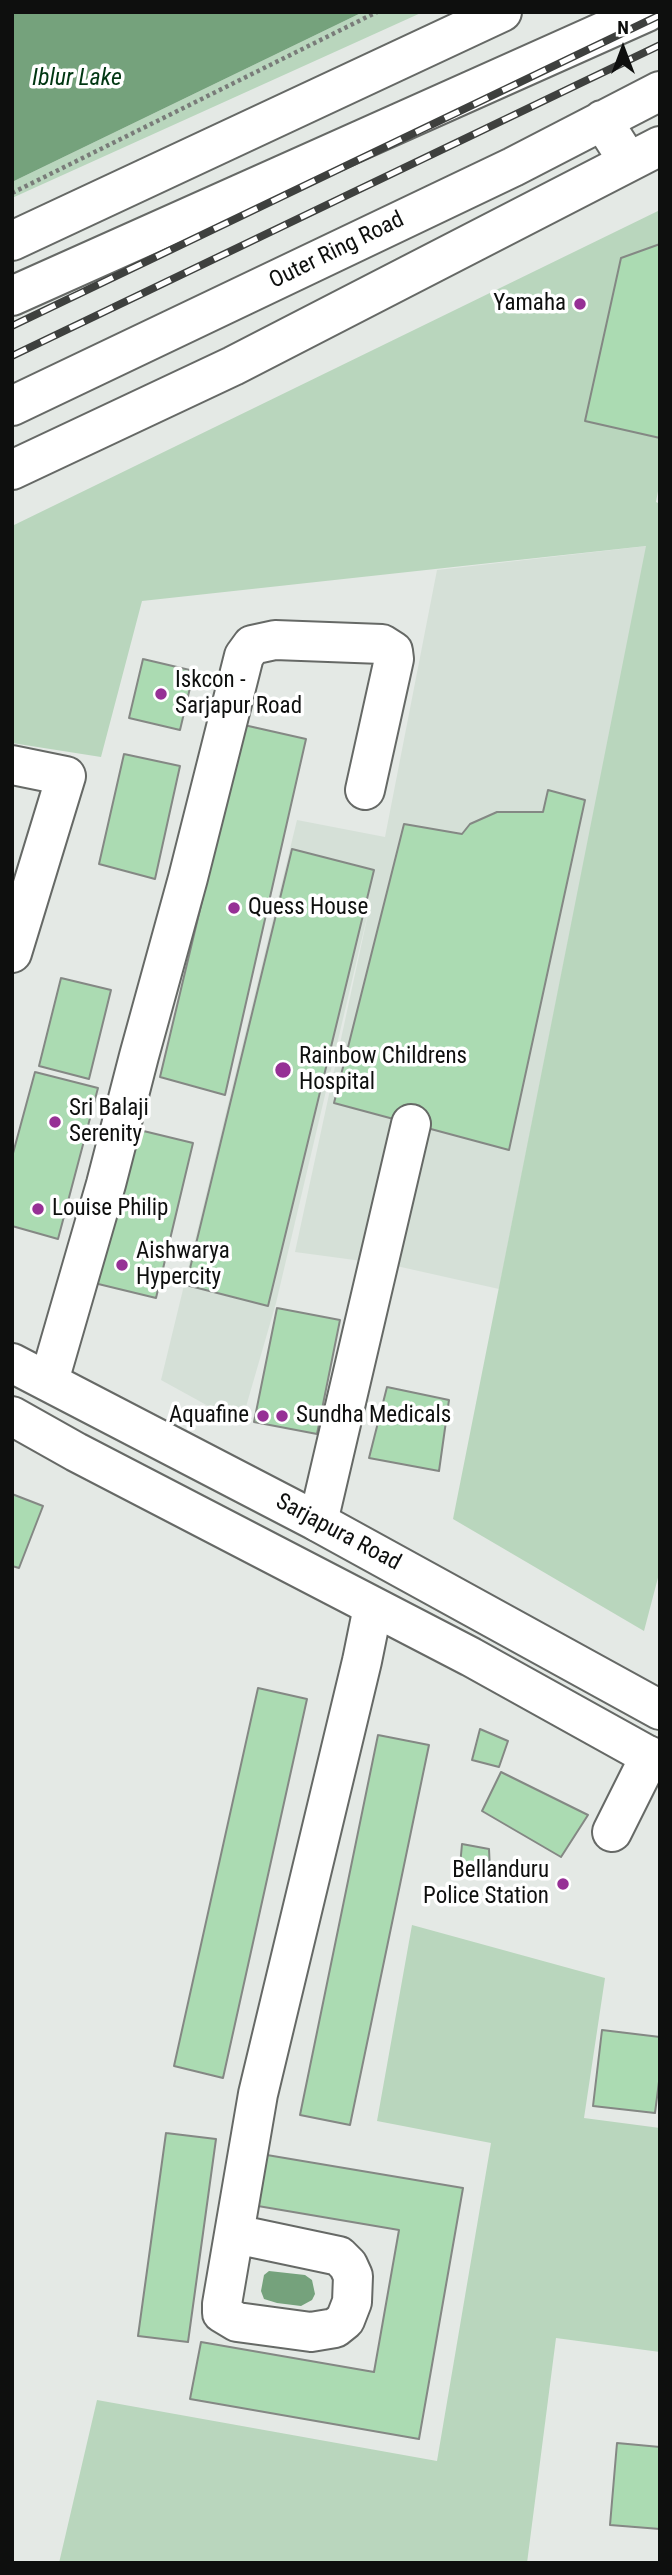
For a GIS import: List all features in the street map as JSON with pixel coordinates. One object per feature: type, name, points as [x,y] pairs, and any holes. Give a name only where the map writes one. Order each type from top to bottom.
[{"type":"main road","points":[[12,296],[647,12]]},
{"type":"main road","points":[[12,241],[501,13]]},
{"type":"main road","name":"Outer Ring Road","points":[[12,406],[513,167],[660,91]]},
{"type":"main road","points":[[12,470],[233,366],[644,154],[602,120]]},
{"type":"main road","points":[[49,1381],[106,1184],[244,656],[252,645],[275,640],[382,644],[393,651],[394,659],[365,790]]},
{"type":"main road","points":[[12,765],[66,776],[12,953]]},
{"type":"main road","points":[[318,1522],[411,1124]]},
{"type":"main road","name":"Sarjapura Road","points":[[12,1363],[318,1522],[660,1710]]},
{"type":"main road","points":[[12,1416],[76,1452],[471,1657],[655,1759],[612,1832]]},
{"type":"main road","points":[[235,2234],[258,2094],[373,1607]]},
{"type":"path","points":[[12,193],[377,12]]},
{"type":"shaded area","points":[[363,12],[423,12],[12,198],[12,182]]},
{"type":"shaded area","points":[[660,210],[660,480],[656,502],[660,504],[660,1570],[644,1631],[453,1519],[646,546],[142,601],[101,757],[12,743],[12,526]]},
{"type":"shaded area","points":[[647,546],[499,1289],[392,1265],[295,1252],[371,900],[276,1303],[241,1424],[161,1380],[297,820],[385,837],[437,570]]},
{"type":"shaded area","points":[[412,1925],[605,1978],[584,2118],[660,2128],[660,2352],[556,2338],[527,2563],[59,2563],[97,2400],[437,2461],[491,2143],[377,2121]]},
{"type":"water","name":"Iblur Lake","points":[[12,12],[363,12],[12,182]]},
{"type":"water","points":[[269,2271],[305,2275],[312,2280],[315,2294],[312,2300],[301,2306],[264,2299],[261,2291],[264,2275]]},
{"type":"building","points":[[660,244],[660,438],[585,421],[621,258]]},
{"type":"building","name":"Iskcon - Sarjapur Road","points":[[143,659],[194,671],[180,730],[129,718]]},
{"type":"building","name":"Quess House","points":[[244,725],[306,739],[225,1095],[160,1077]]},
{"type":"building","points":[[124,754],[180,766],[155,879],[99,864]]},
{"type":"building","points":[[548,790],[585,800],[509,1150],[334,1103],[404,824],[462,834],[470,824],[497,812],[543,812]]},
{"type":"building","name":"Rainbow Childrens Hospital","points":[[292,849],[374,870],[268,1306],[186,1285]]},
{"type":"building","points":[[61,978],[111,990],[89,1079],[39,1066]]},
{"type":"building","name":"Sri Balaji Serenity","points":[[35,1072],[98,1088],[58,1239],[12,1226],[12,1157]]},
{"type":"building","points":[[127,1127],[193,1143],[156,1298],[90,1282]]},
{"type":"building","points":[[277,1308],[340,1320],[317,1434],[254,1422]]},
{"type":"building","points":[[387,1387],[449,1400],[439,1471],[369,1458]]},
{"type":"building","points":[[12,1494],[43,1506],[19,1568],[12,1566]]},
{"type":"building","points":[[258,1688],[307,1699],[223,2078],[174,2066]]},
{"type":"building","points":[[480,1729],[508,1741],[499,1767],[472,1760]]},
{"type":"building","points":[[378,1735],[429,1745],[350,2125],[300,2115]]},
{"type":"building","points":[[501,1772],[588,1815],[561,1857],[482,1811]]},
{"type":"building","points":[[462,1844],[489,1849],[490,1870],[460,1866]]},
{"type":"building","points":[[602,2030],[660,2037],[660,2074],[655,2113],[593,2106]]},
{"type":"building","points":[[166,2133],[216,2139],[188,2342],[138,2336]]},
{"type":"building","points":[[261,2154],[463,2188],[419,2439],[190,2399],[201,2342],[374,2372],[399,2230],[252,2205]]},
{"type":"building","points":[[617,2443],[660,2447],[660,2529],[610,2525]]},
{"type":"railway","points":[[12,326],[660,15]]},
{"type":"railway","points":[[12,356],[660,45]]},
{"type":"place","name":"Yamaha","points":[[580,304]]},
{"type":"place","name":"Iskcon - Sarjapur Road","points":[[161,694]]},
{"type":"place","name":"Quess House","points":[[234,908]]},
{"type":"place","name":"Rainbow Childrens Hospital","points":[[283,1070]]},
{"type":"place","name":"Sri Balaji Serenity","points":[[55,1122]]},
{"type":"place","name":"Louise Philip","points":[[38,1209]]},
{"type":"place","name":"Aishwarya Hypercity","points":[[122,1265]]},
{"type":"place","name":"Aquafine","points":[[263,1416]]},
{"type":"place","name":"Sundha Medicals","points":[[282,1416]]},
{"type":"place","name":"Bellanduru Police Station","points":[[563,1884]]}]
